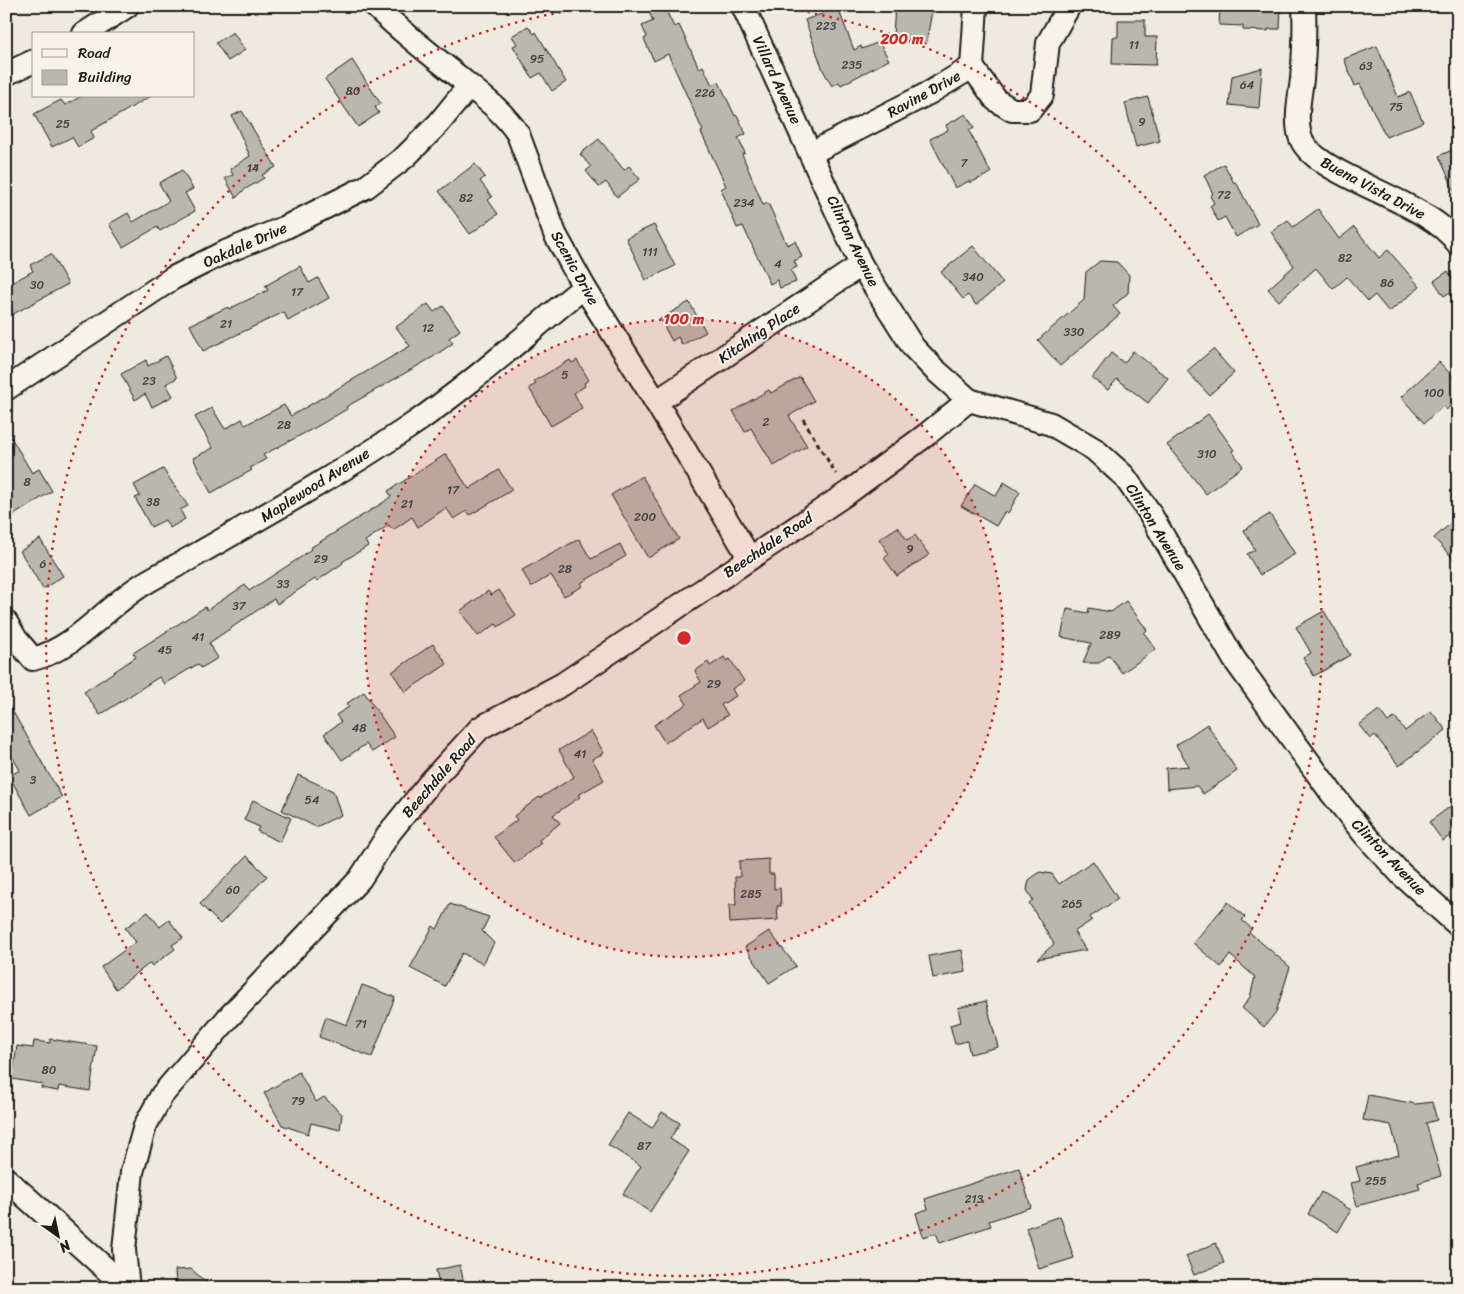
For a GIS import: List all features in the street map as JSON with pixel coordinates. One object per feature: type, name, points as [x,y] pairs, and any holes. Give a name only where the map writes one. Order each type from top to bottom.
[{"type":"street","points":[[87,32],[127,6]]},
{"type":"street","name":"Scenic Drive","points":[[375,6],[509,120],[518,134],[555,234],[584,287],[749,557]]},
{"type":"street","name":"Villard Avenue","points":[[742,6],[812,153]]},
{"type":"street","points":[[972,67],[976,6]]},
{"type":"street","name":"Ravine Drive","points":[[812,153],[929,93],[972,67],[996,100],[1012,110],[1030,110],[1042,94],[1048,43],[1069,6]]},
{"type":"street","name":"Buena Vista Drive","points":[[1304,6],[1304,47],[1297,124],[1300,138],[1313,155],[1328,166],[1424,214],[1458,244]]},
{"type":"street","points":[[6,74],[32,62]]},
{"type":"street","name":"Oakdale Drive","points":[[6,389],[173,278],[223,253],[284,228],[366,187],[405,157],[440,123],[469,86]]},
{"type":"street","name":"Clinton Avenue","points":[[812,153],[861,265],[913,347],[968,400],[1051,424],[1094,449],[1124,476],[1148,510],[1234,658],[1332,795],[1401,874],[1458,925]]},
{"type":"street","name":"Kitching Place","points":[[656,402],[861,265]]},
{"type":"street","name":"Maplewood Avenue","points":[[6,622],[16,639],[33,659],[46,656],[66,645],[114,604],[144,584],[271,512],[410,426],[490,365],[584,287]]},
{"type":"street","name":"Beechdale Road","points":[[128,1288],[124,1250],[132,1172],[145,1126],[162,1095],[228,1018],[360,879],[390,832],[480,728],[563,684],[875,474],[968,400]]},
{"type":"street","points":[[6,1179],[128,1288]]},
{"type":"path","points":[[802,420],[839,479]]},
{"type":"building","points":[[664,6],[674,27],[679,25],[699,68],[703,66],[712,85],[719,82],[735,116],[737,115],[746,134],[738,138],[745,153],[742,154],[763,205],[768,203],[787,245],[795,241],[802,257],[794,261],[797,267],[791,270],[796,282],[780,288],[777,280],[770,284],[743,226],[737,228],[721,189],[726,186],[668,54],[654,61],[644,39],[647,37],[642,26],[653,21],[649,12]]},
{"type":"building","points":[[895,6],[933,6],[926,44],[893,35]]},
{"type":"building","points":[[1220,6],[1281,6],[1280,29],[1268,29],[1268,31],[1243,30],[1243,26],[1219,25]]},
{"type":"building","points":[[838,8],[854,50],[861,46],[862,49],[879,42],[889,60],[841,85],[839,82],[832,86],[823,70],[805,20]]},
{"type":"building","points":[[1118,20],[1145,20],[1145,37],[1157,37],[1156,65],[1112,64],[1113,37],[1118,37]]},
{"type":"building","points":[[528,26],[534,34],[536,32],[566,82],[552,91],[541,73],[532,78],[513,46],[517,44],[512,36]]},
{"type":"building","points":[[233,32],[245,50],[228,61],[216,43]]},
{"type":"building","points":[[1377,46],[1398,97],[1410,92],[1423,122],[1386,137],[1360,84],[1355,86],[1344,59]]},
{"type":"building","points":[[352,60],[381,104],[375,107],[379,113],[358,127],[325,79]]},
{"type":"building","points":[[1262,68],[1259,108],[1229,105],[1232,76]]},
{"type":"building","points":[[1148,97],[1160,141],[1136,147],[1125,103]]},
{"type":"building","points":[[78,98],[148,98],[91,131],[94,138],[78,147],[72,137],[52,147],[34,114],[61,100],[65,105]]},
{"type":"building","points":[[242,111],[276,167],[262,175],[264,178],[244,190],[236,198],[225,178],[233,175],[230,169],[250,156],[232,116]]},
{"type":"building","points":[[966,114],[974,128],[969,131],[991,173],[955,188],[930,139],[948,130],[946,125]]},
{"type":"building","points":[[599,139],[624,170],[629,166],[640,179],[617,197],[606,182],[599,187],[586,171],[591,167],[580,154]]},
{"type":"building","points":[[1458,147],[1458,199],[1439,156]]},
{"type":"building","points":[[475,164],[485,177],[480,181],[492,197],[488,200],[498,214],[470,234],[439,191]]},
{"type":"building","points":[[1224,164],[1234,183],[1236,182],[1258,224],[1236,237],[1225,217],[1218,221],[1210,206],[1214,203],[1210,196],[1213,194],[1204,175]]},
{"type":"building","points":[[182,170],[193,189],[185,193],[195,211],[160,231],[157,227],[123,247],[109,224],[128,213],[133,222],[169,201],[159,183]]},
{"type":"building","points":[[1318,209],[1339,239],[1354,227],[1379,258],[1388,250],[1420,287],[1389,312],[1375,295],[1368,301],[1347,277],[1333,289],[1316,268],[1279,301],[1268,289],[1294,266],[1271,232],[1288,220],[1293,227]]},
{"type":"building","points":[[654,225],[675,266],[646,280],[626,238]]},
{"type":"building","points":[[973,246],[1003,283],[976,305],[968,295],[963,299],[941,272]]},
{"type":"building","points":[[51,254],[68,284],[6,318],[6,286],[33,271],[30,265]]},
{"type":"building","points":[[1100,261],[1117,262],[1129,275],[1128,293],[1113,306],[1120,314],[1060,366],[1038,340],[1084,300],[1086,272]]},
{"type":"building","points":[[300,266],[309,283],[318,278],[329,298],[288,321],[284,312],[203,351],[190,325],[268,290],[265,286]]},
{"type":"building","points":[[1448,271],[1458,287],[1444,296],[1434,281]]},
{"type":"building","points":[[689,302],[706,332],[682,345],[678,337],[672,341],[660,319]]},
{"type":"building","points":[[428,304],[434,312],[443,306],[460,330],[449,338],[453,343],[433,357],[346,407],[347,409],[263,455],[266,459],[250,468],[252,470],[211,493],[193,458],[213,448],[195,417],[212,408],[225,429],[242,419],[245,425],[284,405],[291,416],[410,346],[396,327]]},
{"type":"building","points":[[1213,349],[1234,373],[1209,395],[1187,371]]},
{"type":"building","points":[[1133,351],[1168,378],[1148,403],[1117,379],[1108,390],[1092,378],[1111,353],[1124,363]]},
{"type":"building","points":[[166,356],[177,378],[166,384],[173,396],[152,407],[145,394],[135,400],[121,374],[146,360],[148,366]]},
{"type":"building","points":[[570,360],[572,363],[577,360],[589,380],[584,383],[585,386],[574,393],[582,408],[551,426],[529,388],[536,384],[534,381]]},
{"type":"building","points":[[1439,362],[1458,382],[1458,399],[1446,410],[1443,406],[1424,423],[1401,397]]},
{"type":"building","points":[[800,377],[814,401],[789,416],[807,446],[774,466],[751,428],[745,432],[733,411],[769,390],[771,393]]},
{"type":"building","points":[[1208,414],[1243,466],[1206,494],[1167,445]]},
{"type":"building","points":[[6,429],[32,473],[39,469],[52,491],[6,520]]},
{"type":"building","points":[[446,454],[469,489],[499,470],[512,490],[470,515],[467,511],[454,519],[446,508],[418,527],[412,517],[393,530],[389,525],[365,541],[368,546],[342,562],[317,581],[315,579],[277,604],[274,599],[209,643],[218,658],[201,668],[198,664],[164,684],[159,677],[100,715],[84,692],[136,657],[133,653],[205,607],[207,610],[245,585],[249,591],[301,557],[310,548],[384,502],[391,496],[388,491]]},
{"type":"building","points":[[163,469],[188,506],[180,510],[185,519],[170,528],[165,520],[151,527],[135,498],[140,496],[134,485]]},
{"type":"building","points":[[642,476],[679,539],[648,558],[611,495]]},
{"type":"building","points":[[1004,482],[1020,492],[1008,513],[1005,511],[996,526],[961,506],[975,484],[996,496]]},
{"type":"building","points":[[1270,514],[1295,554],[1260,575],[1247,554],[1255,550],[1244,530]]},
{"type":"building","points":[[1458,517],[1458,564],[1434,538]]},
{"type":"building","points":[[898,527],[907,540],[915,535],[929,555],[897,576],[884,558],[889,554],[879,539]]},
{"type":"building","points":[[40,539],[63,576],[43,589],[20,551]]},
{"type":"building","points":[[579,539],[591,559],[620,544],[626,556],[581,583],[583,586],[564,596],[551,575],[531,587],[522,570]]},
{"type":"building","points":[[499,590],[516,615],[498,627],[496,624],[478,636],[460,611],[488,591],[491,595]]},
{"type":"building","points":[[1126,601],[1147,630],[1144,633],[1156,649],[1122,673],[1109,655],[1099,663],[1083,663],[1091,643],[1061,637],[1067,609],[1088,613],[1089,608],[1111,612]]},
{"type":"building","points":[[1324,611],[1350,655],[1314,676],[1303,658],[1311,653],[1296,627]]},
{"type":"building","points":[[433,644],[447,664],[405,692],[392,672]]},
{"type":"building","points":[[724,657],[727,661],[730,659],[744,681],[732,689],[736,696],[721,705],[728,715],[708,727],[703,718],[665,743],[654,725],[687,704],[681,695],[701,682],[695,671],[708,662],[710,666]]},
{"type":"building","points":[[364,692],[395,737],[372,752],[366,744],[342,760],[324,734],[341,722],[336,715],[349,707],[346,704]]},
{"type":"building","points":[[6,700],[62,797],[31,815],[9,776],[20,770],[6,746]]},
{"type":"building","points":[[1379,710],[1388,722],[1395,717],[1405,731],[1431,711],[1446,730],[1399,766],[1375,735],[1370,739],[1359,725]]},
{"type":"building","points":[[1207,724],[1237,771],[1203,794],[1197,786],[1167,789],[1166,768],[1189,766],[1176,745]]},
{"type":"building","points":[[591,731],[604,753],[592,759],[604,780],[578,795],[580,797],[553,815],[560,823],[539,840],[541,843],[515,863],[494,837],[517,820],[514,816],[539,797],[574,777],[559,750]]},
{"type":"building","points":[[298,775],[333,791],[341,815],[316,827],[282,810]]},
{"type":"building","points":[[253,800],[291,818],[280,842],[257,831],[259,827],[244,820]]},
{"type":"building","points":[[1458,801],[1458,829],[1443,841],[1429,822]]},
{"type":"building","points":[[247,856],[267,876],[220,924],[200,904]]},
{"type":"building","points":[[769,859],[769,874],[774,874],[774,889],[780,888],[781,906],[777,906],[778,920],[730,923],[729,905],[736,905],[735,877],[740,877],[739,861]]},
{"type":"building","points":[[1093,861],[1118,899],[1090,917],[1092,920],[1074,932],[1086,950],[1037,959],[1054,944],[1029,903],[1033,900],[1027,890],[1029,880],[1040,872],[1052,874],[1059,884]]},
{"type":"building","points":[[1228,902],[1245,917],[1242,920],[1252,929],[1249,932],[1290,967],[1276,1012],[1264,1027],[1242,1008],[1250,997],[1255,977],[1230,955],[1221,967],[1193,943]]},
{"type":"building","points":[[450,904],[489,917],[482,931],[494,943],[483,964],[462,953],[445,986],[410,968],[433,926],[437,929]]},
{"type":"building","points":[[148,912],[160,927],[169,920],[183,938],[172,945],[175,949],[152,966],[150,963],[116,989],[101,967],[136,942],[125,928]]},
{"type":"building","points":[[769,931],[796,966],[769,983],[745,947]]},
{"type":"building","points":[[962,950],[966,972],[933,978],[929,956]]},
{"type":"building","points":[[362,985],[395,997],[372,1057],[319,1037],[326,1017],[347,1025]]},
{"type":"building","points":[[986,1001],[998,1047],[970,1054],[967,1041],[955,1044],[950,1025],[961,1022],[958,1008]]},
{"type":"building","points":[[50,1039],[97,1046],[90,1091],[59,1086],[58,1091],[41,1088],[42,1084],[12,1079],[17,1046],[33,1048],[34,1041],[50,1043]]},
{"type":"building","points":[[299,1072],[316,1102],[324,1097],[342,1114],[340,1130],[311,1123],[308,1134],[282,1125],[264,1093]]},
{"type":"building","points":[[1368,1095],[1416,1104],[1432,1102],[1437,1120],[1426,1123],[1441,1176],[1418,1183],[1420,1189],[1357,1206],[1351,1183],[1360,1181],[1356,1167],[1399,1155],[1391,1125],[1363,1120]]},
{"type":"building","points":[[662,1112],[680,1123],[670,1139],[689,1151],[650,1212],[623,1194],[641,1166],[608,1145],[628,1113],[652,1128]]},
{"type":"building","points":[[1019,1168],[1031,1207],[989,1221],[991,1226],[940,1243],[936,1233],[923,1237],[916,1213],[928,1209],[925,1199]]},
{"type":"building","points":[[1321,1192],[1351,1210],[1338,1232],[1308,1214]]},
{"type":"building","points":[[1060,1216],[1074,1258],[1039,1269],[1026,1228]]},
{"type":"building","points":[[1216,1243],[1224,1263],[1194,1275],[1186,1256]]},
{"type":"building","points":[[460,1265],[465,1288],[440,1288],[436,1270]]},
{"type":"building","points":[[191,1269],[213,1288],[176,1288],[175,1270]]}]
